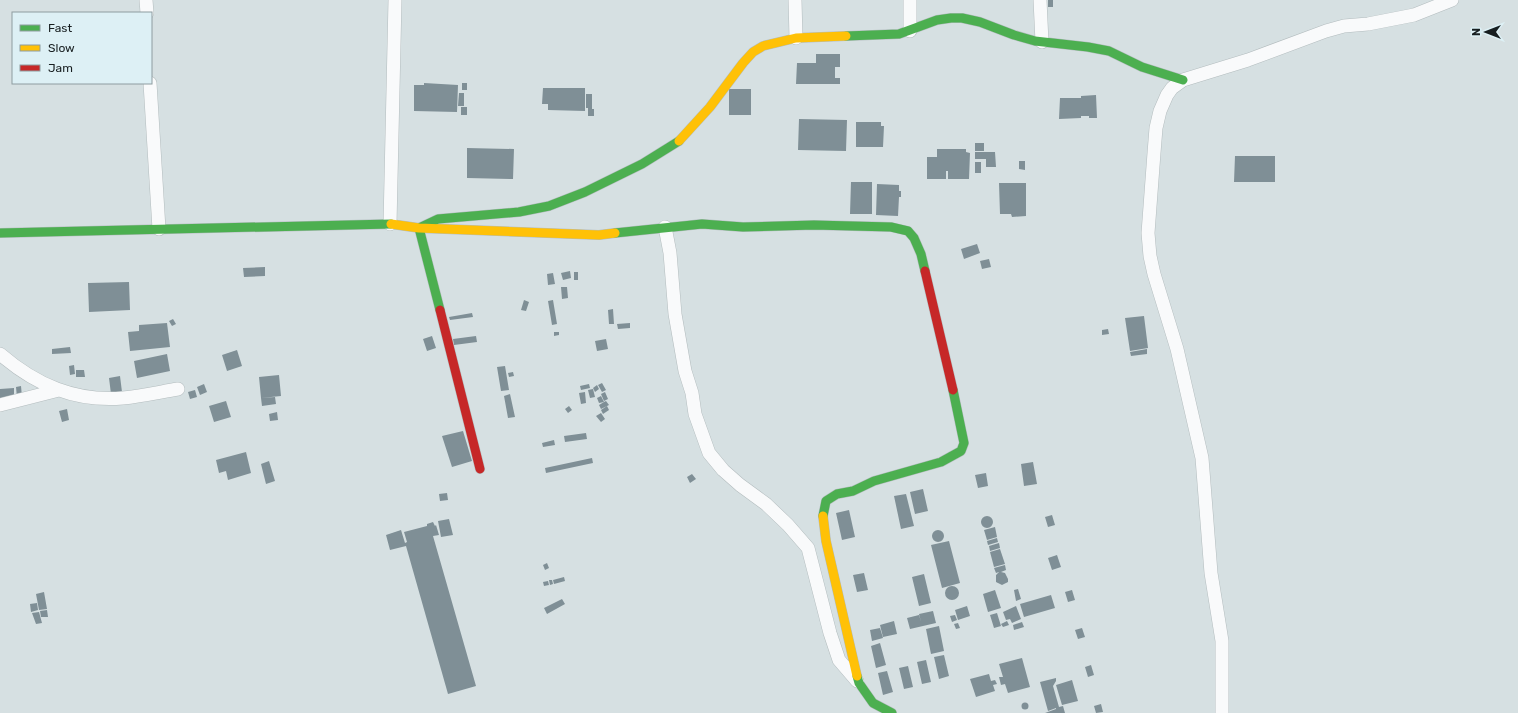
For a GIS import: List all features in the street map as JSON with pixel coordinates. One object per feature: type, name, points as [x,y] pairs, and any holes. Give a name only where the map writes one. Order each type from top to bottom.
[{"type":"street","points":[[146,0],[147,12]]},
{"type":"street","points":[[390,224],[395,0]]},
{"type":"street","points":[[795,0],[796,38]]},
{"type":"street","points":[[910,0],[910,31]]},
{"type":"street","points":[[1040,0],[1042,42]]},
{"type":"street","points":[[1222,713],[1222,640],[1211,573],[1202,458],[1177,349],[1150,256],[1148,233],[1158,122],[1167,95],[1172,88],[1183,80],[1248,60],[1326,31],[1344,26],[1368,24],[1414,15],[1452,0]]},
{"type":"street","points":[[419,228],[438,219],[534,210],[554,204],[604,183],[660,153],[684,136],[710,107],[753,52],[772,42],[796,38],[886,34],[910,31],[941,19],[965,18],[980,21],[1024,38],[1042,42],[1083,46],[1110,52],[1152,71],[1183,80]]},
{"type":"street","points":[[150,84],[158,229]]},
{"type":"street","points":[[0,233],[390,224],[419,228],[599,234],[613,234],[702,224],[743,227],[814,225],[891,227],[908,231],[914,238],[918,248],[961,423],[964,443],[961,451],[941,462],[874,481],[853,491],[837,494],[826,501],[823,513],[826,541],[859,683]]},
{"type":"street","points":[[665,227],[670,253],[671,283],[675,314],[684,364],[692,393],[695,414],[709,453],[723,470],[740,485],[766,504],[788,525],[808,548],[830,633],[839,660],[859,683],[873,703],[892,713]]},
{"type":"street","points":[[419,228],[480,469]]},
{"type":"street","points":[[0,354],[36,380],[59,390],[88,397],[123,398],[178,389]]},
{"type":"street","points":[[0,405],[59,390]]},
{"type":"building","points":[[1048,0],[1053,0],[1053,7],[1048,7]]},
{"type":"building","points":[[816,54],[840,54],[840,67],[835,67],[835,78],[840,78],[840,84],[796,84],[797,63],[816,63]]},
{"type":"building","points":[[424,83],[458,85],[457,112],[414,111],[414,85],[424,85]]},
{"type":"building","points":[[462,83],[467,83],[467,90],[462,90]]},
{"type":"building","points":[[543,88],[585,88],[585,111],[548,110],[548,104],[542,104]]},
{"type":"building","points":[[729,89],[751,89],[751,115],[729,115]]},
{"type":"building","points":[[459,93],[464,93],[464,106],[458,106]]},
{"type":"building","points":[[586,94],[592,94],[592,109],[594,109],[594,116],[588,116],[588,108],[586,108]]},
{"type":"building","points":[[1096,95],[1097,118],[1081,116],[1081,118],[1059,119],[1060,98],[1081,98],[1081,96]]},
{"type":"building","points":[[461,107],[467,107],[467,115],[461,115]]},
{"type":"building","points":[[799,119],[847,120],[846,151],[798,150]]},
{"type":"building","points":[[856,122],[881,122],[881,126],[884,126],[883,147],[856,147]]},
{"type":"building","points":[[975,143],[984,143],[984,151],[975,151]]},
{"type":"building","points":[[467,148],[514,149],[513,179],[467,178]]},
{"type":"building","points":[[937,149],[966,149],[966,152],[970,153],[969,179],[948,179],[948,171],[946,171],[946,179],[927,179],[927,157],[937,157]]},
{"type":"building","points":[[975,152],[995,152],[996,167],[986,167],[986,159],[975,159]]},
{"type":"building","points":[[1235,156],[1275,156],[1275,182],[1234,182]]},
{"type":"building","points":[[1019,161],[1025,161],[1025,170],[1019,169]]},
{"type":"building","points":[[975,162],[981,162],[981,173],[975,173]]},
{"type":"building","points":[[851,182],[872,182],[872,214],[850,214]]},
{"type":"building","points":[[999,183],[1026,183],[1026,216],[1012,217],[1011,214],[1000,214]]},
{"type":"building","points":[[877,184],[899,185],[901,197],[899,197],[898,216],[876,215]]},
{"type":"building","points":[[977,244],[980,253],[964,259],[961,249]]},
{"type":"building","points":[[989,259],[991,267],[982,269],[980,261]]},
{"type":"building","points":[[265,267],[265,276],[244,277],[243,268]]},
{"type":"building","points":[[570,271],[571,278],[563,280],[561,273]]},
{"type":"building","points":[[574,272],[578,272],[578,280],[574,280]]},
{"type":"building","points":[[553,273],[555,284],[548,285],[547,274]]},
{"type":"building","points":[[129,282],[130,310],[89,312],[88,283]]},
{"type":"building","points":[[561,287],[567,287],[568,298],[562,299]]},
{"type":"building","points":[[524,300],[529,302],[526,311],[521,310]]},
{"type":"building","points":[[553,300],[557,324],[552,325],[548,301]]},
{"type":"building","points":[[613,309],[614,324],[609,324],[608,310]]},
{"type":"building","points":[[472,313],[473,317],[450,320],[449,317]]},
{"type":"building","points":[[1144,316],[1148,348],[1130,351],[1125,318]]},
{"type":"building","points":[[173,319],[176,324],[172,326],[169,321]]},
{"type":"building","points":[[167,323],[170,347],[130,351],[128,332],[139,331],[139,325]]},
{"type":"building","points":[[630,323],[630,328],[618,329],[617,324]]},
{"type":"building","points":[[1108,329],[1109,334],[1102,335],[1102,330]]},
{"type":"building","points":[[554,332],[559,332],[559,335],[554,336]]},
{"type":"building","points":[[432,336],[436,348],[427,351],[423,339]]},
{"type":"building","points":[[476,336],[477,342],[454,345],[453,339]]},
{"type":"building","points":[[606,339],[608,349],[597,351],[595,341]]},
{"type":"building","points":[[70,347],[71,353],[52,354],[52,349]]},
{"type":"building","points":[[1147,349],[1147,354],[1131,356],[1130,352]]},
{"type":"building","points":[[237,350],[242,366],[227,371],[222,355]]},
{"type":"building","points":[[167,354],[170,371],[137,378],[134,361]]},
{"type":"building","points":[[74,365],[75,374],[70,375],[69,366]]},
{"type":"building","points":[[505,366],[509,390],[501,391],[497,367]]},
{"type":"building","points":[[76,370],[84,370],[85,377],[76,377]]},
{"type":"building","points":[[513,372],[514,376],[509,377],[508,373]]},
{"type":"building","points":[[279,375],[281,396],[261,398],[259,377]]},
{"type":"building","points":[[120,376],[122,392],[111,394],[109,378]]},
{"type":"building","points":[[602,383],[606,390],[602,392],[598,385]]},
{"type":"building","points":[[204,384],[207,392],[200,395],[197,387]]},
{"type":"building","points":[[589,384],[590,388],[581,390],[580,386]]},
{"type":"building","points":[[597,385],[599,389],[595,392],[593,388]]},
{"type":"building","points":[[21,386],[22,397],[17,398],[16,387]]},
{"type":"building","points":[[14,388],[14,398],[0,399],[0,389]]},
{"type":"building","points":[[593,389],[595,397],[590,398],[588,390]]},
{"type":"building","points":[[195,390],[197,397],[190,399],[188,392]]},
{"type":"building","points":[[585,392],[586,403],[581,404],[579,393]]},
{"type":"building","points":[[605,392],[608,399],[604,401],[601,394]]},
{"type":"building","points":[[510,394],[515,417],[508,418],[504,396]]},
{"type":"building","points":[[601,396],[604,402],[599,403],[597,398]]},
{"type":"building","points":[[275,397],[276,404],[262,406],[261,398]]},
{"type":"building","points":[[226,401],[231,417],[214,422],[209,406]]},
{"type":"building","points":[[606,401],[609,405],[601,409],[599,405]]},
{"type":"building","points":[[569,406],[572,410],[568,413],[565,409]]},
{"type":"building","points":[[607,406],[609,410],[603,414],[601,410]]},
{"type":"building","points":[[67,409],[69,420],[62,422],[59,411]]},
{"type":"building","points":[[277,412],[278,420],[270,421],[269,414]]},
{"type":"building","points":[[601,413],[605,419],[601,422],[596,416]]},
{"type":"building","points":[[463,431],[472,461],[452,467],[442,436]]},
{"type":"building","points":[[586,433],[587,439],[565,442],[564,436]]},
{"type":"building","points":[[554,440],[555,445],[543,447],[542,443]]},
{"type":"building","points":[[246,452],[251,473],[228,480],[226,471],[219,473],[216,460]]},
{"type":"building","points":[[592,458],[593,463],[546,473],[545,468]]},
{"type":"building","points":[[269,461],[275,481],[266,484],[261,464]]},
{"type":"building","points":[[1033,462],[1037,484],[1024,486],[1021,464]]},
{"type":"building","points":[[986,473],[988,486],[978,488],[975,475]]},
{"type":"building","points":[[692,474],[696,479],[690,483],[687,477]]},
{"type":"building","points":[[923,489],[928,511],[915,514],[910,492]]},
{"type":"building","points":[[447,493],[448,500],[440,501],[439,494]]},
{"type":"building","points":[[906,494],[914,526],[901,529],[894,496]]},
{"type":"building","points":[[849,510],[855,537],[842,540],[836,513]]},
{"type":"building","points":[[1052,515],[1055,525],[1048,527],[1045,517]]},
{"type":"building","points":[[985,516],[989,516],[993,522],[989,528],[985,528],[981,524],[981,520]]},
{"type":"building","points":[[449,519],[453,535],[441,537],[438,521]]},
{"type":"building","points":[[433,522],[435,526],[436,525],[439,535],[433,536],[476,686],[448,694],[406,546],[390,550],[386,535],[401,530],[405,543],[407,542],[404,532],[427,526],[427,524]]},
{"type":"building","points":[[995,527],[997,537],[987,540],[984,530]]},
{"type":"building","points":[[940,530],[943,531],[943,541],[936,542],[933,541],[932,534],[933,531]]},
{"type":"building","points":[[997,538],[998,542],[988,545],[987,541]]},
{"type":"building","points":[[949,541],[960,583],[942,588],[931,545]]},
{"type":"building","points":[[999,543],[1000,548],[990,551],[989,546]]},
{"type":"building","points":[[1000,549],[1005,564],[994,567],[990,552]]},
{"type":"building","points":[[1057,555],[1061,567],[1052,570],[1048,558]]},
{"type":"building","points":[[547,563],[549,568],[545,570],[543,565]]},
{"type":"building","points":[[1005,565],[1006,570],[1001,572],[1005,573],[1008,582],[1002,585],[996,582],[996,575],[999,572],[996,573],[994,568]]},
{"type":"building","points":[[864,573],[868,590],[857,592],[853,575]]},
{"type":"building","points":[[924,574],[931,603],[919,606],[912,577]]},
{"type":"building","points":[[564,577],[565,581],[554,584],[553,580]]},
{"type":"building","points":[[549,580],[552,580],[553,584],[550,585]]},
{"type":"building","points":[[548,581],[549,585],[544,586],[543,582]]},
{"type":"building","points":[[952,586],[957,588],[959,593],[957,598],[952,600],[947,598],[945,593],[947,588]]},
{"type":"building","points":[[1018,589],[1021,599],[1016,601],[1014,590]]},
{"type":"building","points":[[995,590],[1001,608],[988,612],[983,594]]},
{"type":"building","points":[[1072,590],[1075,600],[1068,602],[1065,592]]},
{"type":"building","points":[[44,592],[47,609],[39,610],[36,594]]},
{"type":"building","points":[[1051,595],[1055,608],[1024,617],[1020,604]]},
{"type":"building","points":[[562,599],[565,604],[547,614],[544,608]]},
{"type":"building","points":[[37,603],[38,610],[31,612],[30,604]]},
{"type":"building","points":[[967,606],[970,616],[958,620],[955,610]]},
{"type":"building","points":[[1016,606],[1021,619],[1012,623],[1010,619],[1006,620],[1003,612]]},
{"type":"building","points":[[47,610],[48,617],[41,617],[40,611]]},
{"type":"building","points":[[933,611],[936,623],[910,629],[907,618],[919,615],[921,622],[919,614]]},
{"type":"building","points":[[39,612],[42,623],[36,624],[32,613]]},
{"type":"building","points":[[997,613],[1001,626],[994,628],[990,615]]},
{"type":"building","points":[[955,615],[957,620],[952,622],[950,616]]},
{"type":"building","points":[[894,621],[897,634],[883,637],[880,625]]},
{"type":"building","points":[[1007,621],[1009,625],[1003,627],[1001,624]]},
{"type":"building","points":[[1022,622],[1024,627],[1014,630],[1013,625]]},
{"type":"building","points":[[958,623],[960,628],[956,629],[954,624]]},
{"type":"building","points":[[939,626],[944,651],[931,654],[926,629]]},
{"type":"building","points":[[880,628],[883,638],[872,641],[870,630]]},
{"type":"building","points":[[1082,628],[1085,637],[1078,639],[1075,630]]},
{"type":"building","points":[[880,643],[886,665],[876,668],[871,646]]},
{"type":"building","points":[[944,655],[949,676],[939,679],[934,657]]},
{"type":"building","points":[[1022,658],[1030,687],[1008,693],[1005,684],[1001,685],[999,677],[1003,677],[999,664]]},
{"type":"building","points":[[926,660],[931,682],[922,684],[917,662]]},
{"type":"building","points":[[1091,665],[1094,675],[1088,677],[1085,667]]},
{"type":"building","points":[[908,666],[913,687],[904,689],[899,668]]},
{"type":"building","points":[[887,671],[893,692],[883,695],[878,673]]},
{"type":"building","points":[[989,674],[991,681],[995,680],[997,684],[993,685],[995,691],[976,697],[970,679]]},
{"type":"building","points":[[1056,678],[1053,686],[1059,707],[1063,706],[1065,713],[1045,713],[1056,708],[1048,711],[1040,682]]},
{"type":"building","points":[[1072,680],[1078,701],[1062,705],[1056,685]]},
{"type":"building","points":[[1025,703],[1028,706],[1025,709],[1022,706]]},
{"type":"building","points":[[1101,704],[1103,712],[1096,713],[1094,706]]},
{"type":"traffic: fast","points":[[846,36],[899,34],[937,20],[962,18],[980,22],[1035,41],[1109,51],[1142,67],[1183,80]]},
{"type":"traffic: fast","points":[[440,310],[419,228],[438,219],[519,212],[549,206],[585,192],[642,164],[679,141]]},
{"type":"traffic: fast","points":[[0,233],[391,224]]},
{"type":"traffic: fast","points":[[615,233],[702,224],[743,227],[814,225],[891,227],[908,231],[914,238],[921,254],[925,271]]},
{"type":"traffic: fast","points":[[823,516],[826,501],[837,494],[853,491],[874,481],[941,462],[961,451],[964,443],[953,390]]},
{"type":"traffic: fast","points":[[857,676],[859,683],[873,703],[892,713]]},
{"type":"traffic: slow","points":[[679,141],[710,107],[753,52],[763,46],[796,38],[846,36]]},
{"type":"traffic: slow","points":[[391,224],[419,228],[599,235],[615,233]]},
{"type":"traffic: slow","points":[[823,516],[826,541],[857,676]]},
{"type":"traffic: jam","points":[[925,271],[953,390]]},
{"type":"traffic: jam","points":[[440,310],[480,469]]}]
